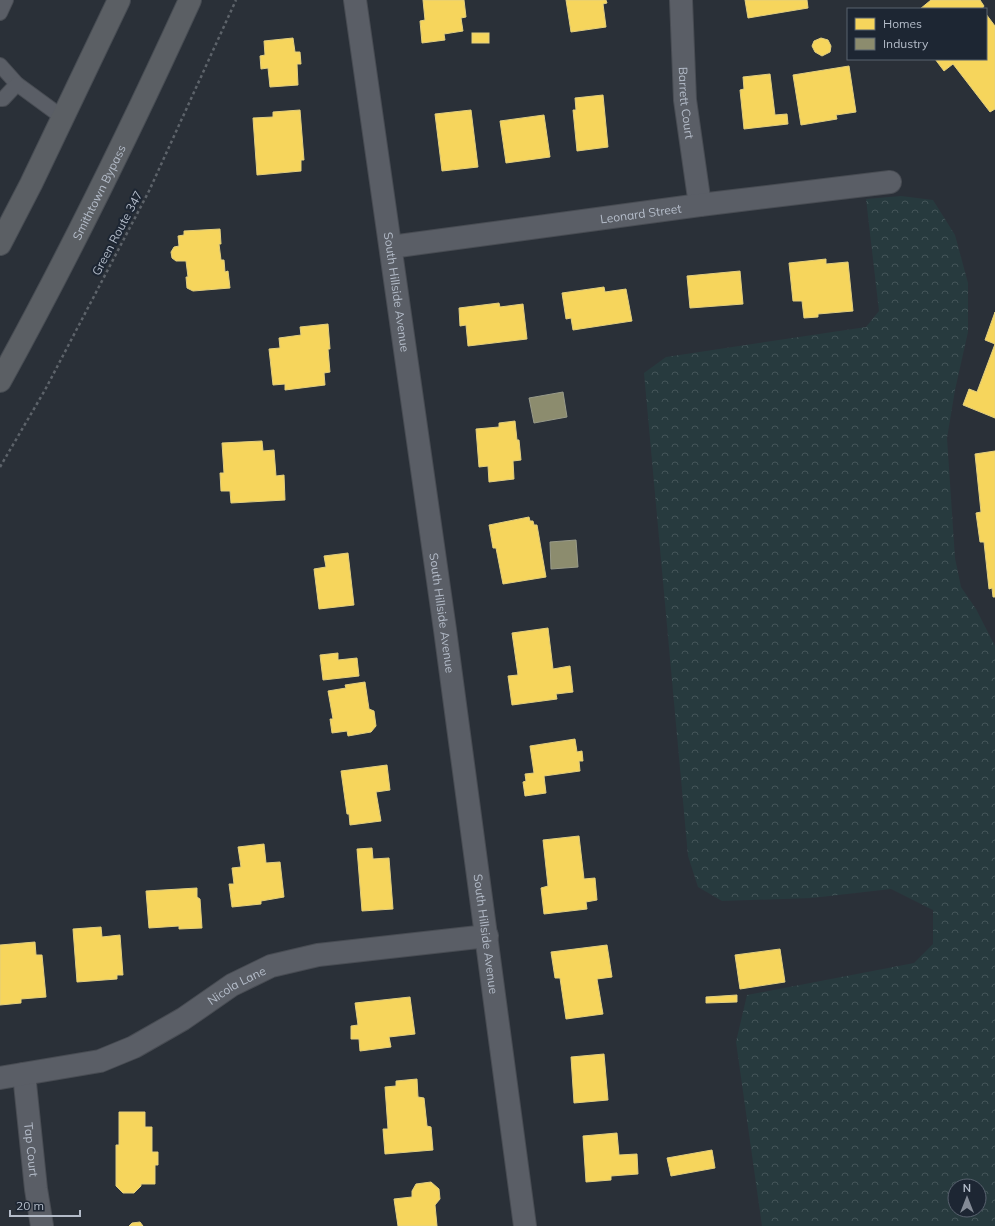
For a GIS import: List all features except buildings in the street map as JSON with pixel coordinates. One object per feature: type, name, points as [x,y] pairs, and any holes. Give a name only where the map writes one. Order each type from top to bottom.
[{"type":"highway","name":"Smithtown Bypass","points":[[0,381],[89,213],[190,0]]},
{"type":"highway","points":[[0,244],[31,184],[112,4]]},
{"type":"street","name":"South Hillside Avenue","points":[[355,0],[487,936],[525,1226]]},
{"type":"street","name":"Barrett Court","points":[[681,0],[684,100],[700,205]]},
{"type":"street","name":"Leonard Street","points":[[391,247],[700,205],[890,182]]},
{"type":"street","name":"Nicola Lane","points":[[0,1078],[100,1061],[134,1048],[183,1019],[232,985],[271,966],[318,955],[487,936]]},
{"type":"street","name":"Tap Court","points":[[24,1074],[36,1189],[42,1226]]},
{"type":"lane","points":[[0,13],[6,0]]},
{"type":"lane","points":[[0,65],[17,84],[62,117]]},
{"type":"lane","points":[[0,99],[3,99],[17,84]]},
{"type":"path","name":"Green Route 347","points":[[0,467],[45,390],[149,192],[236,0]]},
{"type":"green space","points":[[901,196],[933,200],[955,235],[968,283],[968,332],[955,390],[947,438],[955,558],[961,587],[976,609],[995,646],[995,1226],[762,1226],[736,1042],[747,995],[914,963],[933,944],[933,910],[891,889],[812,898],[722,901],[698,887],[688,856],[644,373],[666,357],[866,327],[879,311],[866,199]]}]
